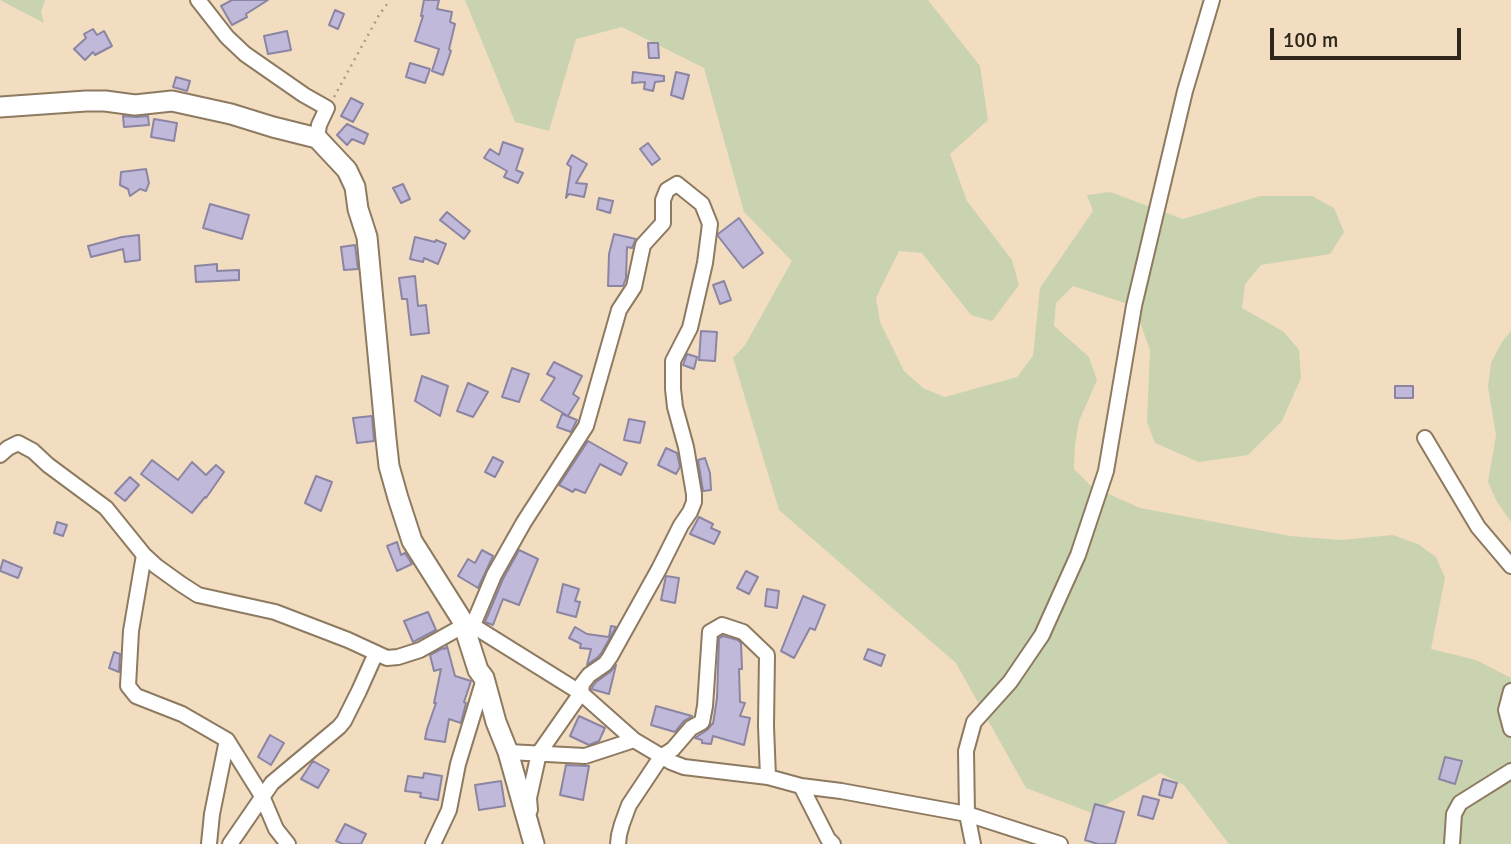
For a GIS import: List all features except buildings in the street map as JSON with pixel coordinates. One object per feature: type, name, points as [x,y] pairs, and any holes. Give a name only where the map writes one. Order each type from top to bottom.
[{"type":"main road","points":[[0,107],[86,101],[112,101],[135,105],[172,101],[317,138],[347,170],[355,187],[367,237],[389,466],[412,541],[466,624],[478,670],[484,678],[534,841]]},
{"type":"street","points":[[198,0],[245,54],[327,108],[319,125],[317,138]]},
{"type":"street","points":[[974,844],[967,814],[966,751],[974,722],[1010,682],[1042,635],[1079,555],[1106,471],[1134,306],[1185,91],[1212,0]]},
{"type":"street","points":[[0,455],[8,447],[18,443],[33,451],[106,508],[144,555],[198,595],[275,612],[387,658],[421,650],[466,624],[524,522],[586,426],[620,310],[634,287],[643,245],[663,223],[663,200],[667,190],[677,184],[690,193],[702,204],[710,224],[705,263],[690,328],[673,360],[675,407],[686,447],[694,502],[610,657],[582,684],[581,693],[539,753],[529,797],[534,841]]},
{"type":"street","points":[[1425,438],[1478,527],[1511,566]]},
{"type":"street","points":[[144,555],[131,632],[128,686],[136,696],[182,714],[228,740],[262,796],[276,829],[288,844]]},
{"type":"street","points":[[466,624],[581,693],[634,740],[661,757],[684,767],[768,777],[801,786],[967,814],[1060,844]]},
{"type":"street","points":[[618,844],[629,805],[661,757],[673,750],[691,729],[702,722],[710,632],[722,625],[743,632],[766,655],[765,726],[768,777]]},
{"type":"street","points":[[230,844],[279,776],[339,727],[376,653]]},
{"type":"street","points":[[433,844],[449,810],[458,764],[484,678]]},
{"type":"street","points":[[1511,691],[1506,710],[1511,729]]},
{"type":"street","points":[[470,725],[496,722]]},
{"type":"street","points":[[209,844],[212,814],[228,740]]},
{"type":"street","points":[[508,752],[585,756],[634,740]]},
{"type":"street","points":[[1452,844],[1454,814],[1460,803],[1511,771]]},
{"type":"street","points":[[801,786],[833,844]]},
{"type":"path","points":[[329,106],[390,0]]},
{"type":"green space","points":[[0,0],[45,0],[41,12],[44,23]]},
{"type":"green space","points":[[465,0],[928,0],[980,66],[988,120],[950,154],[967,201],[1012,260],[1019,285],[992,321],[971,315],[922,253],[899,251],[876,298],[880,322],[904,371],[923,388],[945,397],[1017,377],[1033,356],[1040,288],[1093,211],[1087,195],[1110,192],[1183,219],[1260,196],[1312,196],[1334,208],[1344,232],[1330,254],[1261,265],[1245,284],[1242,308],[1284,332],[1299,350],[1301,378],[1282,421],[1248,455],[1199,462],[1155,443],[1147,422],[1150,350],[1134,306],[1073,286],[1056,303],[1054,326],[1089,357],[1097,380],[1079,421],[1074,469],[1091,486],[1140,508],[1290,536],[1341,540],[1393,535],[1418,544],[1436,557],[1445,578],[1431,649],[1476,660],[1511,678],[1511,844],[1229,844],[1184,785],[1160,773],[1092,813],[1026,788],[956,663],[779,510],[733,358],[745,345],[792,261],[744,212],[704,68],[622,27],[576,39],[549,131],[515,122]]},
{"type":"green space","points":[[1511,331],[1511,522],[1497,502],[1488,482],[1496,435],[1488,387],[1491,363]]}]
